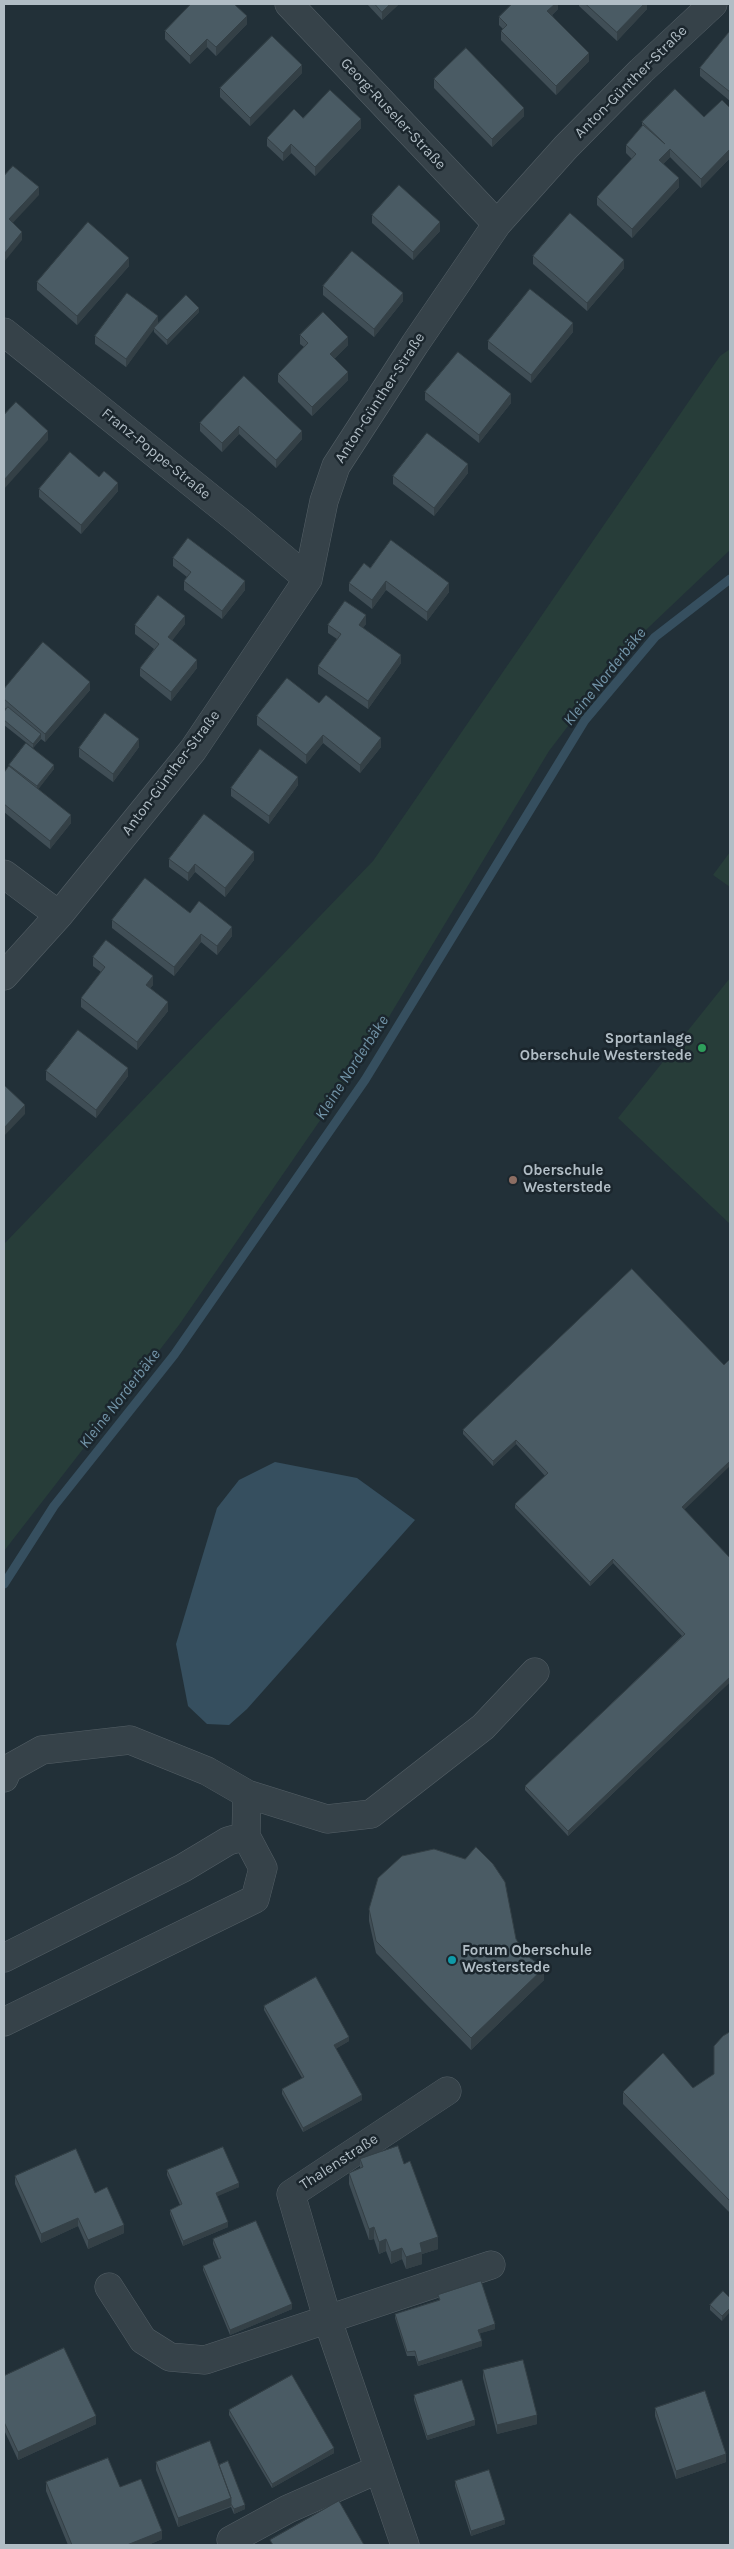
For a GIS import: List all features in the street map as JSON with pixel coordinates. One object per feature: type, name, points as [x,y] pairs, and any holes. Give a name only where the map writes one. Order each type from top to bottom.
[{"type":"street","name":"Georg-Ruseler-Straße","points":[[289,4],[497,224]]},
{"type":"street","name":"Anton-Günther-Straße","points":[[4,976],[59,915],[192,750],[308,579],[324,501],[336,466],[415,344],[497,224],[566,146],[641,71],[713,4]]},
{"type":"street","name":"Franz-Poppe-Straße","points":[[4,332],[239,521],[308,579]]},
{"type":"street","points":[[4,874],[59,915]]},
{"type":"street","points":[[4,1778],[8,1769],[42,1750],[130,1740],[207,1771],[247,1794],[327,1819],[371,1814],[483,1727],[535,1672]]},
{"type":"street","points":[[4,2022],[255,1899],[263,1868],[246,1836],[247,1794]]},
{"type":"street","points":[[4,1958],[184,1868],[228,1841],[246,1836]]},
{"type":"street","name":"Thalenstraße","points":[[405,2545],[328,2321],[291,2194],[447,2091]]},
{"type":"street","points":[[108,2287],[143,2340],[170,2357],[205,2360],[328,2321],[491,2265]]},
{"type":"street","points":[[231,2540],[288,2509],[379,2469]]},
{"type":"green space","points":[[730,349],[730,550],[629,646],[549,751],[372,1045],[179,1325],[4,1551],[4,1244],[373,861],[720,356]]},
{"type":"green space","points":[[730,852],[730,887],[713,875]]},
{"type":"green space","name":"Sportanlage Oberschule Westerstede","points":[[730,978],[730,1224],[618,1118]]},
{"type":"water","points":[[275,1462],[357,1478],[415,1520],[247,1709],[229,1725],[207,1724],[188,1706],[176,1644],[217,1508],[239,1480]]},
{"type":"building","points":[[191,4],[234,4],[247,16],[216,47],[207,39],[190,56],[165,31]]},
{"type":"building","points":[[375,4],[390,4],[382,12]]},
{"type":"building","points":[[512,4],[555,4],[547,11],[589,53],[556,86],[501,31],[507,25],[499,17]]},
{"type":"building","points":[[586,4],[644,4],[617,32]]},
{"type":"building","points":[[730,31],[730,92],[700,68]]},
{"type":"building","points":[[272,36],[302,65],[250,118],[220,88]]},
{"type":"building","points":[[466,48],[524,108],[492,139],[434,79]]},
{"type":"building","points":[[675,89],[704,117],[722,100],[730,108],[730,149],[701,179],[670,149],[659,160],[679,178],[632,229],[597,197],[636,154],[626,145],[643,125],[665,144],[642,122]]},
{"type":"building","points":[[330,90],[361,119],[315,167],[291,144],[283,153],[267,138],[294,109],[303,118]]},
{"type":"building","points":[[13,166],[39,187],[9,219],[22,232],[4,254],[4,176]]},
{"type":"building","points":[[399,185],[440,222],[413,252],[372,215]]},
{"type":"building","points":[[570,213],[624,260],[587,303],[533,256]]},
{"type":"building","points":[[88,222],[129,258],[77,316],[37,282]]},
{"type":"building","points":[[352,251],[403,293],[374,329],[323,286]]},
{"type":"building","points":[[530,289],[573,323],[531,375],[488,341]]},
{"type":"building","points":[[127,293],[158,316],[126,359],[95,336]]},
{"type":"building","points":[[186,295],[199,308],[167,340],[154,328]]},
{"type":"building","points":[[323,312],[348,337],[330,354],[348,372],[312,407],[278,374],[308,343],[300,335]]},
{"type":"building","points":[[458,352],[511,394],[479,435],[425,392]]},
{"type":"building","points":[[244,376],[302,431],[276,460],[239,426],[222,443],[200,423]]},
{"type":"building","points":[[16,402],[48,431],[4,480],[4,415]]},
{"type":"building","points":[[427,433],[468,464],[434,508],[393,476]]},
{"type":"building","points":[[70,452],[99,477],[104,471],[118,483],[81,525],[39,489]]},
{"type":"building","points":[[188,538],[245,581],[222,611],[184,581],[191,572],[173,558]]},
{"type":"building","points":[[391,540],[449,583],[427,612],[386,581],[372,600],[349,583],[364,563],[370,568]]},
{"type":"building","points":[[158,595],[185,616],[168,637],[197,660],[171,692],[140,668],[159,644],[135,625]]},
{"type":"building","points":[[345,601],[366,615],[359,625],[401,655],[368,701],[318,666],[341,634],[328,625]]},
{"type":"building","points":[[43,642],[90,682],[45,734],[4,699],[4,689]]},
{"type":"building","points":[[287,678],[319,703],[326,695],[381,738],[360,765],[323,735],[306,755],[257,716]]},
{"type":"building","points":[[8,707],[41,734],[33,744],[4,720],[4,712]]},
{"type":"building","points":[[105,713],[139,739],[113,774],[79,748]]},
{"type":"building","points":[[26,743],[54,765],[37,786],[9,765]]},
{"type":"building","points":[[260,749],[298,777],[269,816],[231,788]]},
{"type":"building","points":[[9,766],[71,815],[50,841],[4,804],[4,773]]},
{"type":"building","points":[[204,814],[254,852],[225,888],[195,864],[188,873],[169,859]]},
{"type":"building","points":[[145,878],[190,913],[199,901],[232,927],[217,946],[201,934],[174,967],[112,920]]},
{"type":"building","points":[[106,940],[153,976],[146,985],[168,1002],[137,1042],[81,998],[105,967],[93,957]]},
{"type":"building","points":[[78,1030],[128,1068],[96,1110],[46,1071]]},
{"type":"building","points":[[4,1085],[25,1105],[4,1128]]},
{"type":"building","points":[[632,1269],[724,1365],[730,1359],[730,1461],[682,1507],[730,1558],[730,1677],[568,1831],[525,1786],[685,1634],[613,1559],[590,1582],[515,1504],[548,1473],[516,1440],[493,1461],[463,1430]]},
{"type":"building","name":"Forum Oberschule Westerstede","points":[[476,1847],[493,1864],[505,1882],[516,1939],[526,1955],[544,1968],[471,2038],[376,1941],[369,1909],[378,1878],[402,1856],[434,1849],[465,1859]]},
{"type":"building","points":[[316,1977],[349,2037],[334,2045],[362,2095],[303,2128],[282,2089],[304,2077],[264,2006]]},
{"type":"building","points":[[730,2032],[730,2201],[623,2092],[663,2053],[693,2088],[714,2074],[714,2046],[723,2036]]},
{"type":"building","points":[[398,2146],[404,2164],[410,2161],[438,2237],[420,2243],[422,2252],[406,2257],[402,2248],[391,2252],[386,2239],[379,2242],[374,2227],[369,2229],[349,2173],[363,2167],[360,2159]]},
{"type":"building","points":[[223,2147],[239,2183],[216,2193],[228,2222],[183,2241],[170,2210],[182,2204],[167,2170]]},
{"type":"building","points":[[76,2149],[95,2193],[107,2187],[124,2225],[88,2240],[78,2218],[41,2234],[15,2176]]},
{"type":"building","points":[[256,2221],[292,2304],[230,2330],[203,2266],[221,2258],[213,2239]]},
{"type":"building","points":[[481,2281],[495,2324],[478,2330],[482,2341],[418,2362],[415,2351],[407,2352],[395,2314],[440,2300],[438,2295]]},
{"type":"building","points":[[723,2291],[730,2298],[730,2308],[722,2316],[710,2305]]},
{"type":"building","points":[[64,2348],[96,2416],[18,2452],[4,2422],[4,2376]]},
{"type":"building","points":[[523,2360],[537,2415],[497,2425],[483,2370]]},
{"type":"building","points":[[292,2375],[334,2448],[272,2484],[229,2410]]},
{"type":"building","points":[[462,2380],[475,2420],[427,2436],[414,2395]]},
{"type":"building","points":[[705,2391],[726,2454],[676,2471],[655,2408]]},
{"type":"building","points":[[210,2441],[231,2498],[178,2518],[156,2462]]},
{"type":"building","points":[[108,2458],[120,2487],[141,2479],[162,2531],[127,2545],[72,2545],[46,2482]]},
{"type":"building","points":[[228,2461],[245,2505],[234,2509],[219,2465]]},
{"type":"building","points":[[489,2470],[505,2520],[471,2531],[455,2481]]},
{"type":"building","points":[[339,2501],[364,2545],[273,2545],[270,2540]]},
{"type":"waterway","name":"Kleine Norderbäke","points":[[4,1584],[54,1506],[174,1355],[365,1080],[585,720],[655,637],[730,579]]},
{"type":"place","name":"Sportanlage Oberschule Westerstede","points":[[702,1048]]},
{"type":"place","name":"Oberschule Westerstede","points":[[513,1180]]},
{"type":"place","name":"Forum Oberschule Westerstede","points":[[452,1960]]}]
